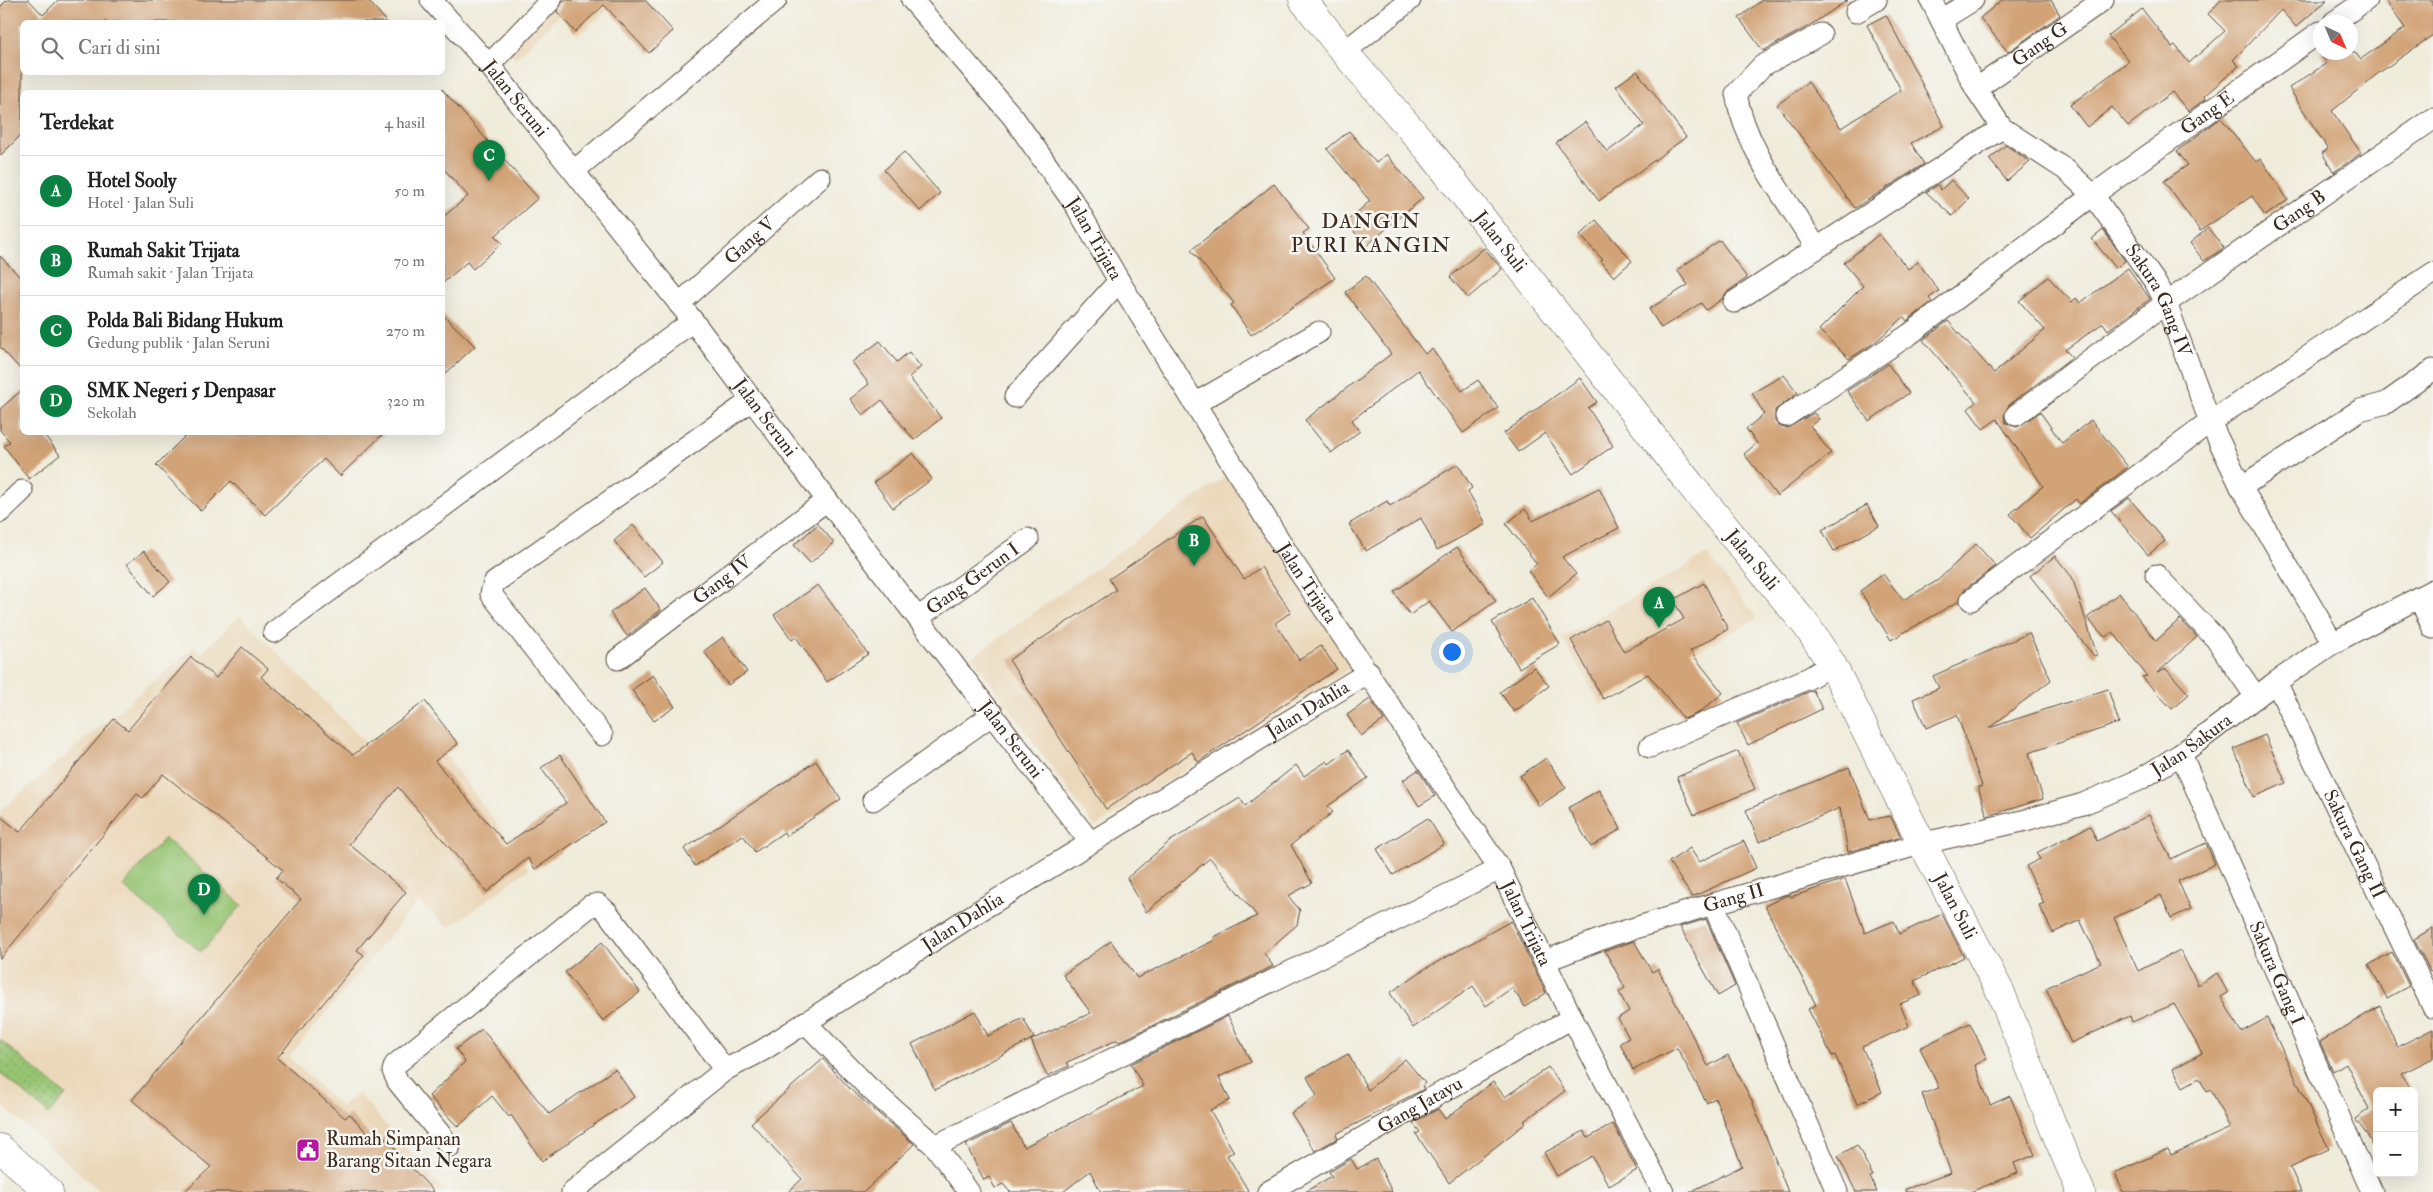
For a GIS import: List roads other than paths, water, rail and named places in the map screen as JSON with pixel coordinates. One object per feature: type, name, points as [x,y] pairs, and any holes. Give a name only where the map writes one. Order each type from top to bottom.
[{"type":"main road","name":"Jalan Suli","points":[[1303,0],[1344,52],[1428,148],[1690,484],[1806,625],[1832,664],[1910,820],[1924,843],[2002,993],[2054,1129],[2082,1192]]},
{"type":"main road","points":[[0,1148],[49,1192]]},
{"type":"street","name":"Jalan Seruni","points":[[431,0],[489,64],[693,321],[827,500],[919,617],[1090,842]]},
{"type":"street","points":[[489,64],[551,0]]},
{"type":"street","points":[[574,170],[776,0]]},
{"type":"street","name":"Jalan Trijata","points":[[912,0],[1013,117],[1076,206],[1119,281],[1294,564],[1369,672],[1500,869],[1572,1018],[1663,1192]]},
{"type":"street","points":[[1344,52],[1410,0]]},
{"type":"street","points":[[1856,12],[1876,0]]},
{"type":"street","name":"Sakura Gang IV","points":[[1931,0],[1976,90],[2002,128],[2066,170],[2093,195],[2155,282],[2166,303],[2210,422],[2241,487],[2333,643]]},
{"type":"street","points":[[1941,20],[1973,0]]},
{"type":"street","name":"Gang G","points":[[1976,90],[2103,0]]},
{"type":"street","points":[[2344,15],[2366,0]]},
{"type":"street","points":[[1816,247],[1758,152],[1739,111],[1736,94],[1762,66],[1821,34]]},
{"type":"street","name":"Gang E","points":[[1786,416],[1910,334],[2093,195],[2313,37]]},
{"type":"street","name":"Gang B","points":[[2016,415],[2166,303],[2433,119]]},
{"type":"street","points":[[1734,302],[2002,128]]},
{"type":"street","name":"Gang V","points":[[679,304],[820,178]]},
{"type":"street","points":[[1971,600],[2210,422],[2433,273]]},
{"type":"street","points":[[1015,397],[1119,281]]},
{"type":"street","points":[[274,632],[693,321]]},
{"type":"street","points":[[1196,403],[1318,332]]},
{"type":"street","points":[[2241,487],[2360,410],[2386,403],[2433,370]]},
{"type":"street","points":[[602,735],[491,594],[491,588],[494,583],[752,400]]},
{"type":"street","points":[[0,512],[22,491]]},
{"type":"street","name":"Gang IV","points":[[618,658],[827,500]]},
{"type":"street","name":"Gang Gerun I","points":[[919,617],[1028,539]]},
{"type":"street","points":[[2156,575],[2216,639],[2256,697]]},
{"type":"street","points":[[2426,593],[2433,628]]},
{"type":"street","name":"Jalan Sakura","points":[[1924,843],[2022,821],[2083,804],[2139,780],[2181,754],[2276,682],[2333,643],[2426,593]]},
{"type":"street","points":[[1650,748],[1810,678],[1832,664]]},
{"type":"street","name":"Jalan Dahlia","points":[[572,1192],[725,1070],[763,1050],[979,910],[1369,672]]},
{"type":"street","name":"Sakura Gang II","points":[[2276,682],[2433,1007]]},
{"type":"street","points":[[874,800],[993,714]]},
{"type":"street","name":"Sakura Gang I","points":[[2181,754],[2372,1192]]},
{"type":"street","name":"Gang II","points":[[1544,961],[1612,935],[1924,843]]},
{"type":"street","points":[[935,1146],[1500,869]]},
{"type":"street","points":[[450,1146],[398,1082],[393,1071],[395,1065],[590,906],[598,904],[607,912],[725,1070]]},
{"type":"street","points":[[1713,904],[1837,1192]]},
{"type":"street","name":"Gang Jatayu","points":[[1268,1192],[1572,1018]]},
{"type":"street","points":[[805,1022],[868,1087],[935,1146],[969,1192]]},
{"type":"place","name":"Polda Bali Bidang Hukum","points":[[489,181]]},
{"type":"place","name":"Rumah Sakit Trijata","points":[[1194,566]]},
{"type":"place","name":"Hotel Sooly","points":[[1659,628]]},
{"type":"place","name":"SMK Negeri 5 Denpasar","points":[[204,915]]},
{"type":"place","name":"Rumah Simpanan Barang Sitaan Negara","points":[[308,1150]]},
{"type":"district","name":"DANGIN PURI KANGIN","points":[[1371,233]]}]
